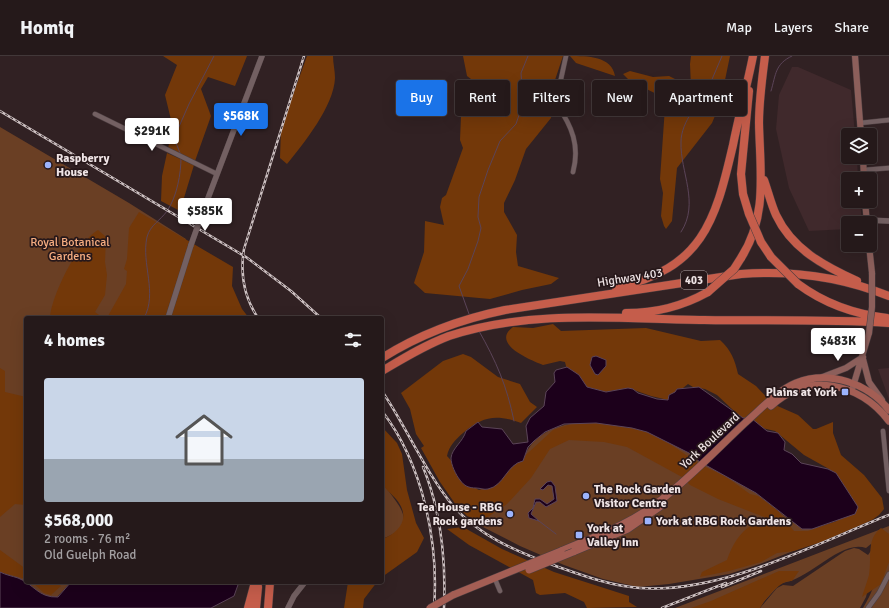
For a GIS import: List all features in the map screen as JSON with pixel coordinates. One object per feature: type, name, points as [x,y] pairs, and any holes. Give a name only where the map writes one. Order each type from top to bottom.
[{"type":"highway","points":[[384,370],[422,348],[448,337],[476,328],[564,315],[647,313],[674,308],[708,292],[728,274],[741,258],[748,247],[760,211],[762,173],[760,100],[765,56]]},
{"type":"highway","points":[[753,58],[741,174],[743,194],[749,214],[761,242],[771,257],[798,284],[819,298],[831,305],[869,316],[889,318]]},
{"type":"highway","points":[[505,310],[634,283],[666,270],[691,249],[704,233],[718,205],[725,181],[753,58]]},
{"type":"highway","points":[[762,173],[776,214],[786,232],[799,246],[829,268],[886,295]]},
{"type":"highway","name":"Highway 403","points":[[384,357],[405,344],[440,327],[467,319],[505,310],[719,277],[766,272],[814,275],[850,283],[886,295]]},
{"type":"highway","points":[[545,318],[833,320],[889,323]]},
{"type":"highway","points":[[248,608],[254,584]]},
{"type":"highway","points":[[256,608],[258,584]]},
{"type":"highway","points":[[268,608],[270,584]]},
{"type":"main road","points":[[855,56],[860,128]]},
{"type":"main road","points":[[864,164],[864,170]]},
{"type":"main road","points":[[853,387],[863,357],[869,332],[872,307],[872,273],[870,252]]},
{"type":"main road","points":[[820,378],[846,368],[863,357]]},
{"type":"main road","points":[[863,357],[869,382],[887,407]]},
{"type":"main road","name":"York Boulevard","points":[[529,567],[573,552],[628,529],[657,509],[774,400],[797,383],[820,378],[833,378],[853,387]]},
{"type":"main road","name":"York Boulevard","points":[[774,400],[809,387],[853,387]]},
{"type":"main road","points":[[853,387],[871,392],[887,407]]},
{"type":"main road","points":[[853,387],[873,402],[889,421]]},
{"type":"main road","name":"York Boulevard","points":[[430,608],[529,567],[561,551],[628,523],[661,501],[685,482]]},
{"type":"main road","name":"York Boulevard","points":[[438,608],[454,598]]},
{"type":"street","points":[[169,316],[202,214],[262,56]]},
{"type":"street","points":[[566,56],[557,105],[569,121],[574,133],[576,160],[573,172]]},
{"type":"street","points":[[95,114],[217,174]]},
{"type":"street","points":[[860,123],[889,120]]},
{"type":"street","points":[[864,170],[889,168]]},
{"type":"street","points":[[877,221],[889,221]]},
{"type":"street","points":[[883,431],[889,488]]},
{"type":"street","points":[[868,608],[879,593],[889,574]]},
{"type":"street","points":[[496,581],[500,591]]},
{"type":"street","points":[[288,608],[291,600],[303,584]]},
{"type":"shaded area","points":[[163,56],[247,56],[235,86],[208,77],[201,89],[211,116],[195,161],[168,148],[173,128],[165,95],[177,65]]},
{"type":"shaded area","points":[[307,56],[333,56],[335,78],[333,89],[324,112],[317,124],[287,164],[280,158],[281,128]]},
{"type":"shaded area","points":[[463,56],[563,56],[555,80],[518,80],[518,116],[551,116],[551,118],[526,149],[515,180],[504,203],[504,212],[517,235],[516,252],[518,266],[559,278],[551,284],[490,299],[425,293],[414,283],[424,252],[425,221],[444,225],[440,207],[442,198],[446,195],[463,148],[460,140],[461,116],[510,116],[510,80],[472,80],[467,76]]},
{"type":"shaded area","points":[[570,56],[598,58],[609,64],[613,69],[615,76],[576,63]]},
{"type":"shaded area","points":[[691,56],[730,56],[725,80],[691,80]]},
{"type":"shaded area","points":[[792,67],[798,67],[851,90],[854,128],[841,128],[841,164],[857,164],[858,172],[841,172],[841,208],[861,208],[861,216],[841,216],[841,229],[809,231],[789,188],[776,129],[779,95]]},
{"type":"shaded area","points":[[630,71],[653,77],[669,76],[677,80],[655,80],[655,93],[647,89],[647,80],[629,80],[623,74]]},
{"type":"shaded area","points":[[664,116],[715,116],[712,123],[677,168],[672,221],[666,229],[661,216],[663,193],[660,179]]},
{"type":"shaded area","points":[[167,153],[194,165],[180,211],[161,201],[162,176]]},
{"type":"shaded area","points":[[139,212],[233,267],[232,286],[242,309],[247,316],[108,316],[126,284],[127,271],[124,269],[127,259],[129,228]]},
{"type":"shaded area","points":[[98,230],[106,237],[105,262],[107,275],[105,295],[95,312],[99,315],[108,316],[50,316],[55,296],[67,270],[83,245]]},
{"type":"shaded area","points":[[553,324],[561,331],[646,328],[701,341],[720,340],[732,356],[738,374],[756,386],[773,404],[798,415],[813,429],[833,422],[833,433],[841,455],[864,475],[882,498],[884,509],[872,520],[821,542],[794,551],[777,553],[761,562],[700,577],[702,572],[727,560],[731,549],[744,531],[752,525],[762,527],[767,525],[767,521],[764,517],[718,499],[690,485],[682,477],[627,447],[604,442],[569,440],[550,449],[531,478],[507,504],[485,519],[477,520],[467,516],[456,505],[440,482],[421,448],[424,446],[416,434],[410,409],[401,393],[443,361],[463,354],[471,357],[498,377],[520,384],[530,402],[537,407],[521,423],[504,418],[490,418],[477,423],[470,427],[453,443],[447,456],[479,490],[493,485],[553,430],[574,423],[596,420],[622,423],[651,434],[670,444],[701,465],[725,476],[750,494],[758,496],[778,511],[794,531],[808,531],[837,521],[843,484],[829,469],[804,455],[775,431],[749,425],[717,395],[705,389],[693,387],[688,384],[668,400],[628,388],[606,392],[587,387],[567,370],[565,362],[560,361],[543,365],[522,355],[509,345],[506,339],[507,333],[513,327],[533,328]]},
{"type":"shaded area","points":[[596,356],[606,360],[606,366],[598,375],[595,374],[590,365],[592,357]]},
{"type":"shaded area","points":[[567,367],[579,375],[587,387],[606,392],[628,388],[657,399],[668,400],[669,395],[677,389],[699,387],[743,418],[751,418],[767,431],[778,433],[785,442],[784,450],[792,454],[801,463],[828,469],[836,473],[858,507],[855,514],[812,529],[802,529],[756,493],[700,462],[689,453],[647,432],[632,428],[596,423],[564,424],[545,432],[528,447],[523,461],[513,466],[498,484],[493,487],[484,489],[469,487],[463,484],[454,470],[451,458],[453,451],[465,435],[466,431],[478,422],[482,427],[502,429],[513,444],[528,442],[526,426],[530,418],[544,406],[546,392],[555,382],[554,373],[556,370]]},
{"type":"shaded area","points":[[0,368],[5,371],[5,392],[24,397],[24,505],[15,504],[0,517]]},
{"type":"shaded area","points":[[889,368],[889,399],[878,369]]},
{"type":"shaded area","points":[[384,429],[397,443],[402,454],[407,490],[416,523],[424,538],[417,552],[384,576],[384,538],[399,528],[403,518],[403,512],[396,499],[385,488]]},
{"type":"shaded area","points":[[551,481],[555,486],[557,501],[546,507],[540,502],[536,502],[531,514],[539,521],[529,518],[528,513],[533,508],[535,499],[540,499],[547,504],[554,499],[552,486],[548,485],[543,490],[540,489],[547,482]]},
{"type":"shaded area","points":[[463,527],[502,549],[554,572],[629,596],[629,602],[637,607],[587,608],[584,602],[565,593],[540,595],[536,593],[533,580],[469,545],[447,529]]},
{"type":"shaded area","points":[[881,528],[889,534],[889,562],[881,584],[862,597],[870,569],[871,543],[876,532]]},
{"type":"shaded area","points":[[0,550],[24,568],[24,578],[0,572]]},
{"type":"shaded area","points":[[779,571],[799,571],[792,581],[787,581],[778,586],[760,608],[691,608],[711,601]]},
{"type":"shaded area","points":[[0,572],[18,578],[24,582],[24,584],[28,584],[41,593],[51,597],[58,597],[69,584],[238,584],[234,596],[211,608],[0,608]]},
{"type":"shaded area","points":[[34,584],[58,584],[61,586],[51,595],[44,593]]},
{"type":"shaded area","points":[[348,584],[375,584],[364,599],[363,608],[344,608]]},
{"type":"green space","name":"Royal Botanical Gardens","points":[[0,127],[129,203],[186,239],[159,316],[24,316],[24,582],[18,578],[0,572]]},
{"type":"green space","points":[[578,423],[632,428],[648,432],[689,453],[700,462],[756,493],[792,522],[815,528],[842,520],[867,522],[760,564],[729,574],[669,584],[638,587],[603,579],[564,565],[520,546],[481,526],[489,489],[509,469],[523,461],[526,452],[531,445],[544,433],[560,426]]},
{"type":"green space","points":[[384,485],[403,513],[404,520],[401,527],[394,533],[384,538]]},
{"type":"green space","points":[[889,526],[889,608],[863,608],[872,591],[875,577],[875,563],[871,544],[866,548],[856,547],[846,549],[792,581],[781,583],[758,608],[675,608]]},
{"type":"green space","points":[[854,548],[859,549],[868,555],[873,548],[871,559],[874,565],[866,597],[860,608],[760,608],[777,588],[783,585],[793,586],[845,551]]},
{"type":"green space","name":"Royal Botanical Gardens","points":[[27,584],[69,584],[57,597],[45,596]]},
{"type":"waterway","points":[[180,153],[174,138],[189,104],[214,56]]},
{"type":"waterway","points":[[469,314],[459,286],[468,269],[481,228],[478,217],[479,197],[500,141],[516,124],[523,101],[521,73],[528,56]]},
{"type":"waterway","points":[[681,232],[689,210],[688,187],[681,153],[682,134],[688,119],[710,84],[722,56]]},
{"type":"waterway","points":[[771,91],[779,66],[782,62],[792,56]]},
{"type":"waterway","points":[[145,316],[150,299],[146,258],[147,237],[153,226],[165,214],[173,199],[179,178],[181,158]]},
{"type":"waterway","points":[[479,331],[500,374],[508,396],[514,421]]},
{"type":"waterway","points":[[539,521],[556,534]]},
{"type":"railway","points":[[257,316],[249,302],[244,285],[244,249],[304,56]]},
{"type":"railway","points":[[0,111],[246,257],[291,291],[319,316]]},
{"type":"railway","points":[[384,394],[434,479],[454,507],[464,517],[486,534],[523,553],[550,564],[617,585],[640,588],[671,588],[703,583],[735,575],[767,565],[889,515]]},
{"type":"railway","points":[[384,414],[396,432],[408,455],[418,479],[425,505],[431,531],[434,557],[434,608]]},
{"type":"railway","points":[[423,467],[434,501],[441,536],[444,572],[444,608]]},
{"type":"railway","points":[[722,587],[761,571]]},
{"type":"railway","points":[[662,608],[726,583]]},
{"type":"place","name":"Raspberry House","points":[[48,165]]},
{"type":"place","name":"Plains at York","points":[[845,392]]},
{"type":"place","name":"The Rock Garden Visitor Centre","points":[[586,496]]},
{"type":"place","name":"Tea House - RBG Rock gardens","points":[[510,514]]},
{"type":"place","name":"York at RBG Rock Gardens","points":[[648,521]]},
{"type":"place","name":"York at Valley Inn","points":[[579,535]]}]
